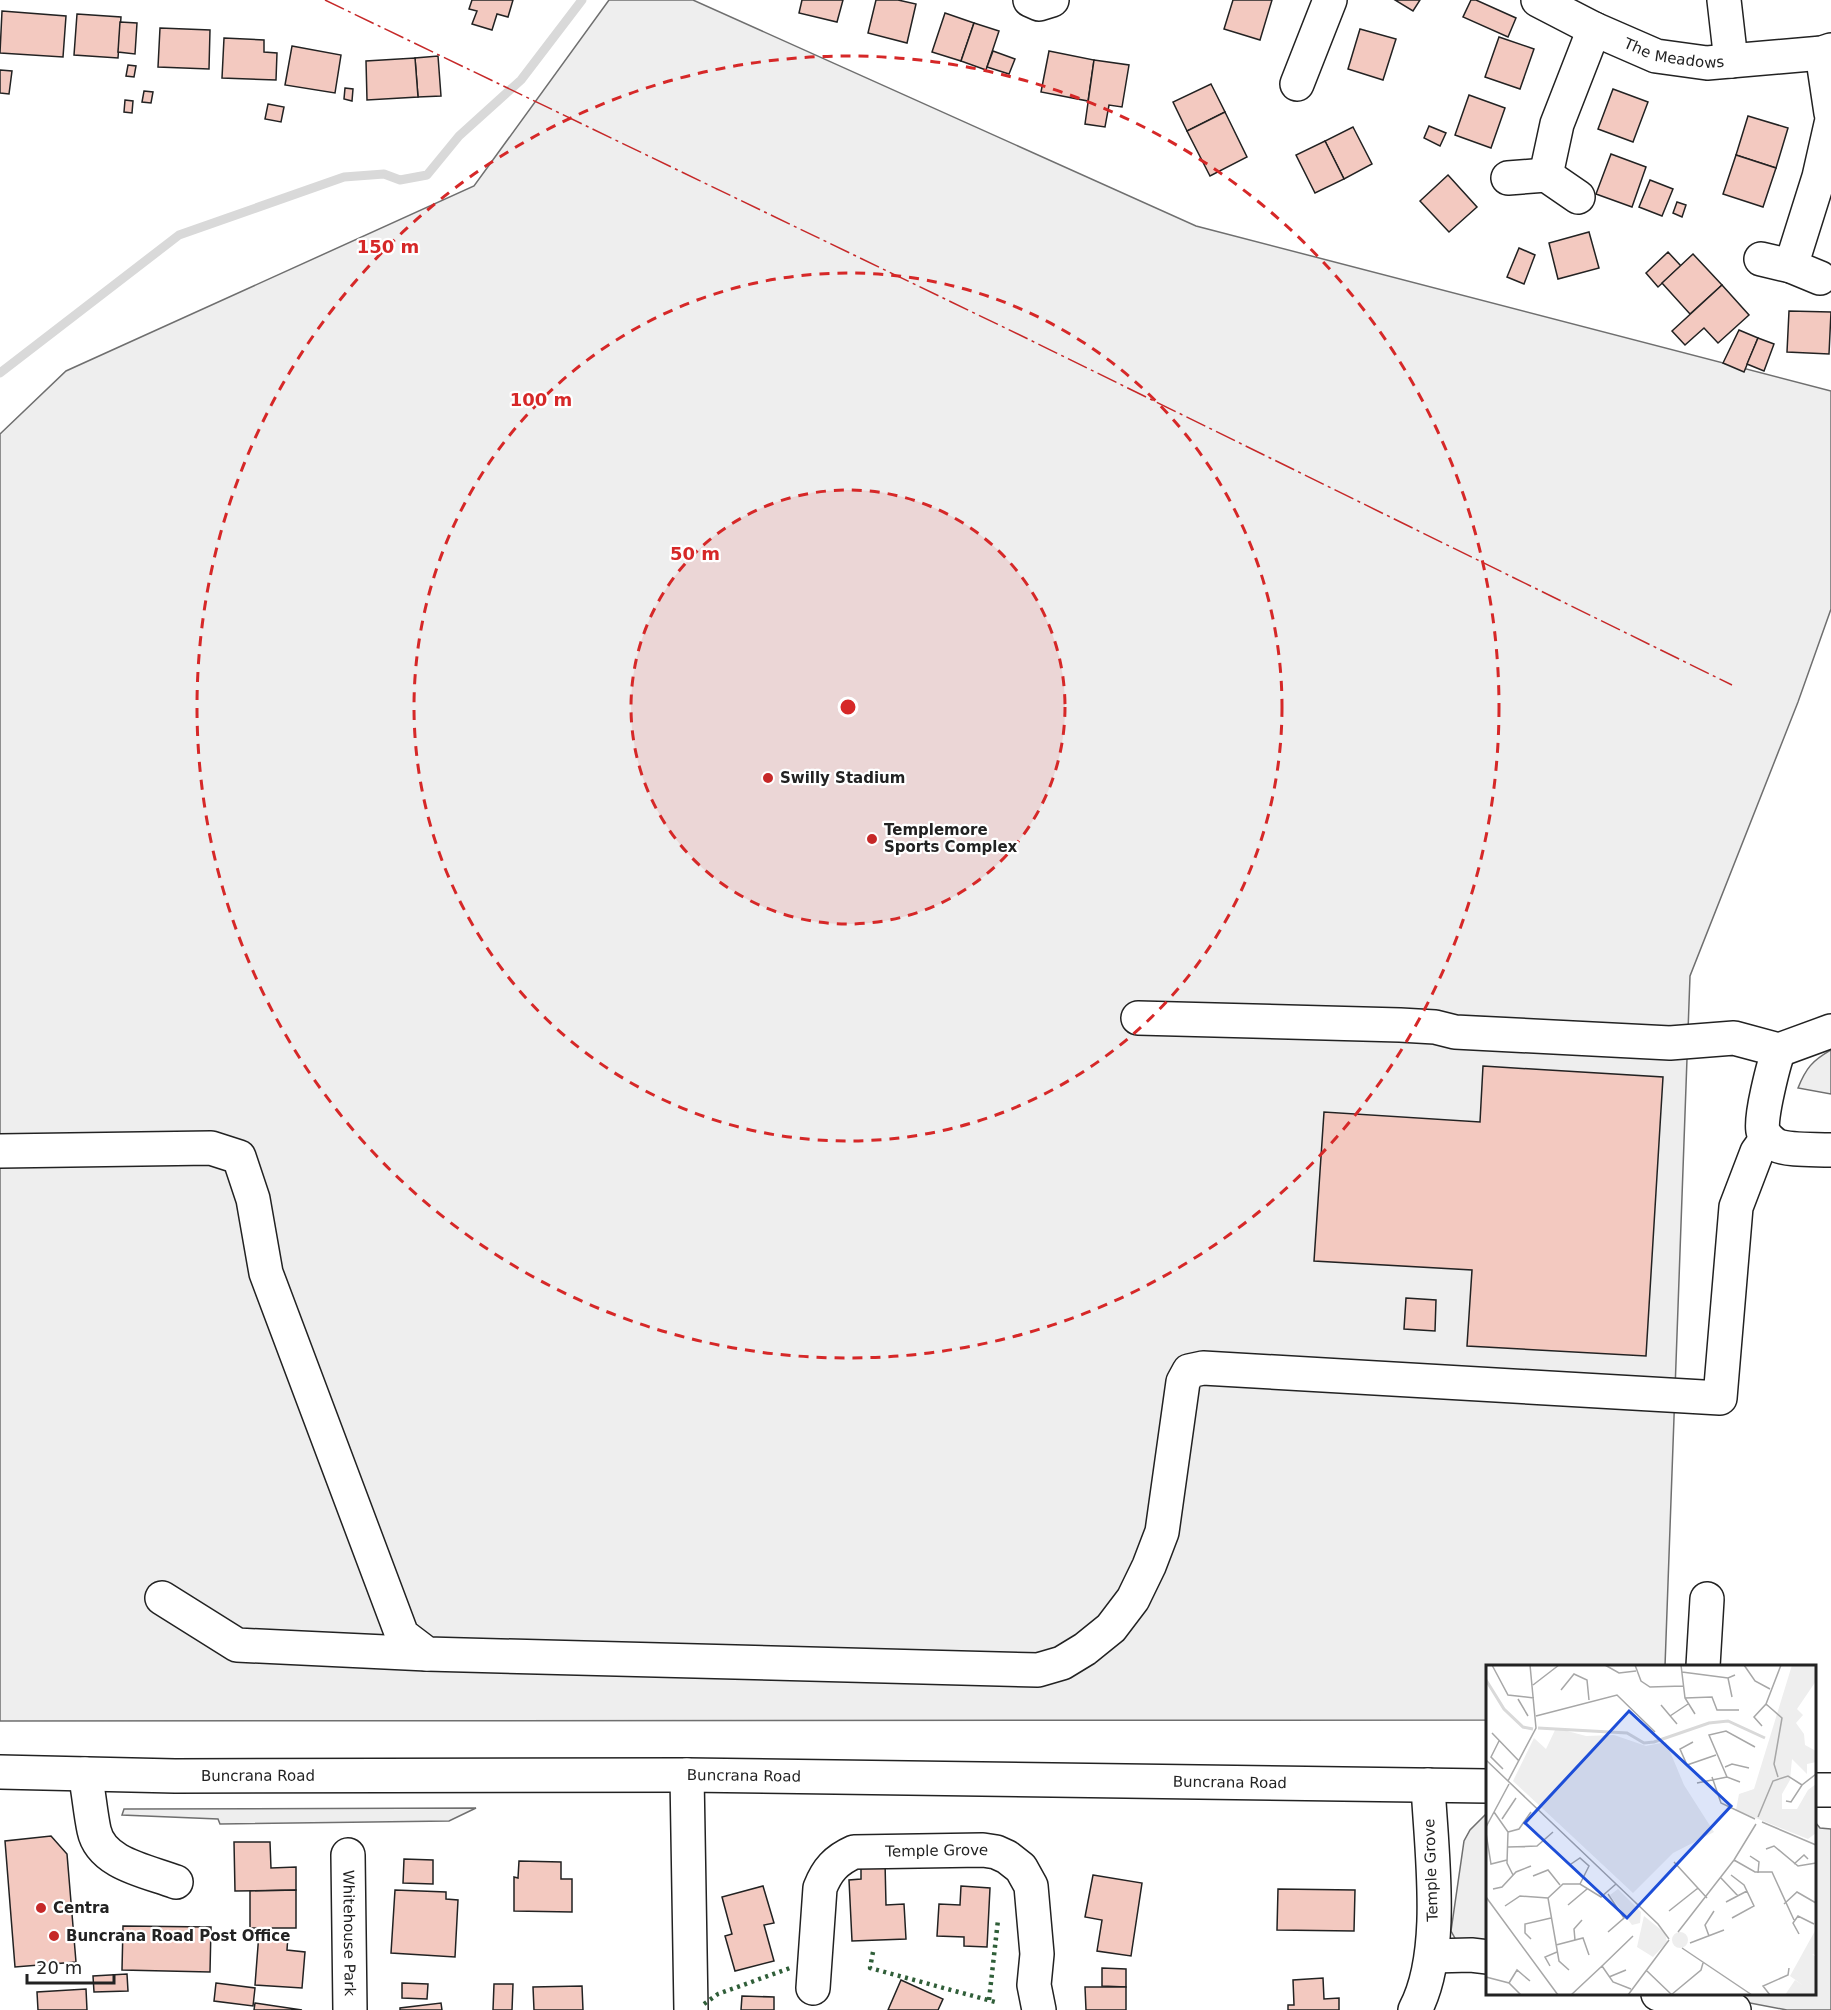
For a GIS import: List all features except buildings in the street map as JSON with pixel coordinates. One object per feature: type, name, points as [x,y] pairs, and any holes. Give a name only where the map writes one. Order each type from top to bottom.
[{"type":"main road","points":[[1030,0],[1039,4],[1052,0]]},
{"type":"main road","points":[[1297,84],[1330,0]]},
{"type":"main road","name":"The Meadows","points":[[1538,0],[1594,29],[1656,56],[1707,63],[1827,52],[1831,113]]},
{"type":"main road","points":[[1724,0],[1731,61]]},
{"type":"main road","points":[[1546,175],[1557,124],[1594,29]]},
{"type":"main road","points":[[1791,268],[1819,177],[1831,124]]},
{"type":"main road","points":[[1508,178],[1546,175],[1578,197]]},
{"type":"main road","points":[[1138,1018],[1400,1025],[1435,1027],[1455,1032],[1670,1043],[1734,1038],[1779,1050],[1831,1031]]},
{"type":"main road","points":[[1779,1050],[1770,1081],[1762,1129],[1767,1138],[1776,1145],[1831,1150]]},
{"type":"main road","points":[[162,1598],[237,1645],[427,1654],[1038,1671],[1062,1663],[1085,1649],[1111,1628],[1132,1599],[1149,1566],[1162,1532],[1183,1382],[1190,1371],[1203,1368],[1720,1398],[1736,1208],[1757,1152],[1767,1138]]},
{"type":"main road","points":[[0,1151],[212,1148],[239,1156],[253,1199],[266,1273],[402,1635],[427,1654]]},
{"type":"main road","points":[[1703,1665],[1707,1599]]},
{"type":"main road","name":"Buncrana Road","points":[[0,1772],[687,1775],[1486,1786]]},
{"type":"main road","points":[[85,1774],[94,1832],[100,1846],[112,1858],[176,1882]]},
{"type":"main road","points":[[687,1775],[691,2010]]},
{"type":"main road","name":"Temple Grove","points":[[1415,2010],[1432,1956],[1434,1910],[1428,1785]]},
{"type":"main road","name":"Temple Grove","points":[[813,1988],[820,1888],[829,1870],[842,1857],[854,1852],[983,1850],[1007,1857],[1021,1868],[1031,1886],[1037,1954],[1035,1985],[1039,2010]]},
{"type":"main road","name":"Whitehouse Park","points":[[348,1855],[350,2010]]},
{"type":"main road","points":[[1432,1956],[1486,1957]]},
{"type":"main road","points":[[1663,1995],[1734,2010]]},
{"type":"shaded area","name":"Templemore Sports Complex","points":[[609,0],[693,0],[1196,226],[1831,391],[1831,609],[1798,702],[1690,976],[1665,1665],[1486,1665],[1486,1720],[0,1721],[0,434],[66,371],[474,186]]},
{"type":"shaded area","points":[[1831,1050],[1831,1094],[1798,1088],[1810,1066]]},
{"type":"shaded area","points":[[476,1808],[449,1821],[220,1824],[218,1819],[122,1815],[124,1809]]},
{"type":"shaded area","points":[[1486,1814],[1486,1946],[1456,1940],[1451,1931],[1464,1841],[1470,1830]]},
{"type":"shaded area","points":[[1816,1823],[1820,1828],[1831,1829],[1831,2010],[1787,2010],[1708,1995],[1816,1995]]},
{"type":"waterway","points":[[0,373],[179,235],[344,177],[384,174],[400,180],[427,175],[459,136],[521,80],[582,0]]},
{"type":"hedge","points":[[989,2000],[998,1920]]},
{"type":"hedge","points":[[873,1952],[870,1968],[999,2003]]},
{"type":"hedge","points":[[704,2004],[718,1994],[790,1968]]},
{"type":"power","points":[[325,0],[1026,338],[1732,685]]},
{"type":"place","name":"Swilly Stadium","points":[[768,778]]},
{"type":"place","name":"Templemore Sports Complex","points":[[872,839]]},
{"type":"place","name":"Centra","points":[[41,1908]]},
{"type":"place","name":"Buncrana Road Post Office","points":[[54,1936]]}]
